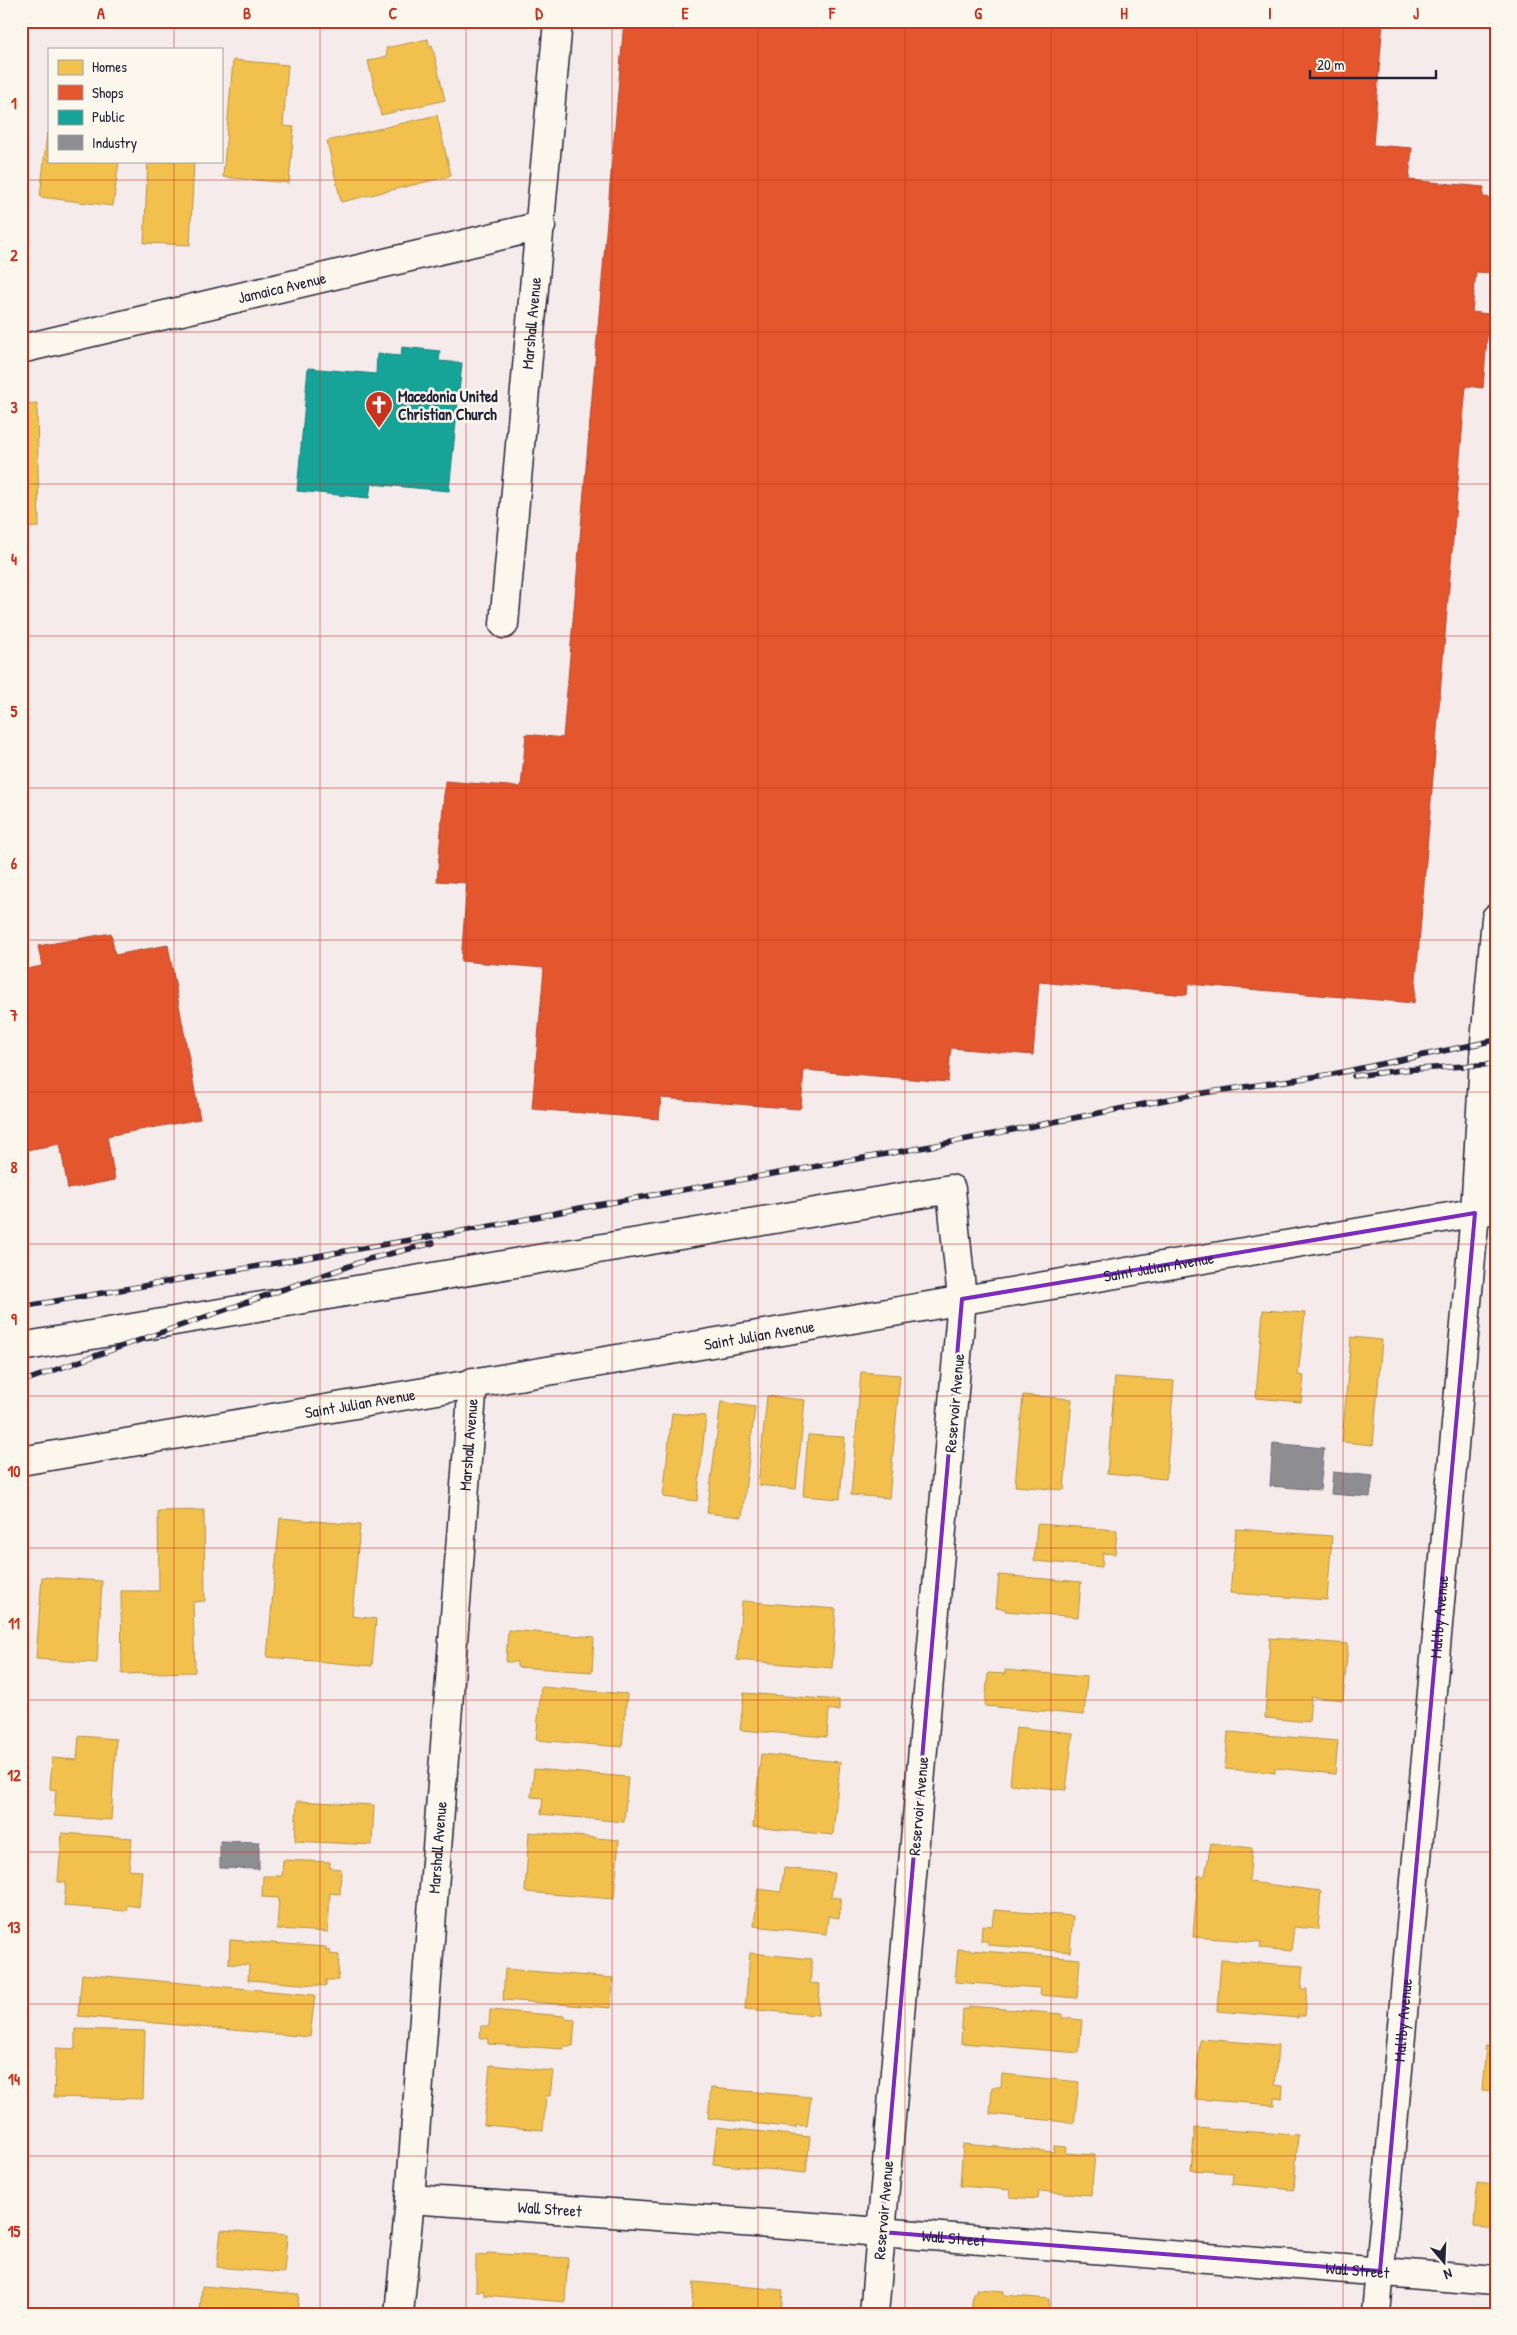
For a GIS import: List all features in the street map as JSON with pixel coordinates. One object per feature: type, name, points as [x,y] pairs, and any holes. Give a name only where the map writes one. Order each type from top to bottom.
[{"type":"street","name":"Marshall Avenue","points":[[504,624],[558,21]]},
{"type":"street","name":"Jamaica Avenue","points":[[21,350],[541,226]]},
{"type":"street","name":"Maltby Avenue","points":[[1376,2314],[1485,1211],[1496,918]]},
{"type":"street","name":"Reservoir Avenue","points":[[21,1347],[951,1189],[962,1299],[874,2314]]},
{"type":"street","name":"Saint Julian Avenue","points":[[21,1461],[473,1382],[1485,1211]]},
{"type":"street","name":"Marshall Avenue","points":[[399,2314],[410,2199],[473,1382]]},
{"type":"street","name":"Wall Street","points":[[410,2199],[881,2232],[1496,2281]]},
{"type":"highlighted area","points":[[1475,1213],[1380,2271],[881,2232],[962,1299]]},
{"type":"building: Homes","points":[[428,39],[429,46],[432,45],[445,100],[381,115],[368,61],[387,56],[386,48]]},
{"type":"building: Homes","points":[[233,60],[288,65],[283,126],[294,127],[289,183],[223,177]]},
{"type":"building: Homes","points":[[437,115],[451,176],[341,202],[327,141]]},
{"type":"building: Homes","points":[[47,133],[48,162],[119,162],[113,206],[40,197]]},
{"type":"building: Homes","points":[[148,162],[194,162],[190,245],[144,243]]},
{"type":"building: Homes","points":[[37,403],[39,527],[21,528],[21,404]]},
{"type":"building: Homes","points":[[1263,1310],[1305,1313],[1298,1375],[1304,1376],[1301,1402],[1256,1398]]},
{"type":"building: Homes","points":[[1351,1337],[1382,1340],[1373,1445],[1342,1442]]},
{"type":"building: Homes","points":[[861,1372],[900,1375],[889,1498],[851,1495]]},
{"type":"building: Homes","points":[[1115,1377],[1174,1381],[1166,1479],[1107,1474]]},
{"type":"building: Homes","points":[[1023,1395],[1072,1399],[1064,1490],[1015,1486]]},
{"type":"building: Homes","points":[[767,1396],[805,1400],[796,1489],[758,1485]]},
{"type":"building: Homes","points":[[721,1402],[755,1407],[742,1517],[707,1513]]},
{"type":"building: Homes","points":[[672,1413],[706,1416],[697,1501],[663,1497]]},
{"type":"building: Homes","points":[[808,1435],[845,1437],[840,1499],[803,1496]]},
{"type":"building: Homes","points":[[204,1510],[205,1601],[193,1602],[195,1672],[122,1674],[121,1591],[159,1591],[158,1511]]},
{"type":"building: Homes","points":[[280,1518],[360,1525],[352,1616],[376,1619],[372,1666],[267,1657]]},
{"type":"building: Homes","points":[[1037,1524],[1117,1530],[1115,1554],[1103,1553],[1102,1567],[1034,1561]]},
{"type":"building: Homes","points":[[1236,1529],[1332,1536],[1327,1600],[1230,1593]]},
{"type":"building: Homes","points":[[999,1575],[1081,1582],[1078,1617],[1005,1611],[1006,1609],[996,1608]]},
{"type":"building: Homes","points":[[42,1577],[102,1581],[97,1663],[36,1659]]},
{"type":"building: Homes","points":[[742,1601],[836,1609],[832,1668],[737,1660]]},
{"type":"building: Homes","points":[[508,1630],[594,1637],[592,1672],[517,1667],[517,1662],[506,1662]]},
{"type":"building: Homes","points":[[1270,1638],[1348,1644],[1343,1700],[1311,1697],[1309,1722],[1265,1718]]},
{"type":"building: Homes","points":[[1005,1670],[1087,1677],[1084,1715],[985,1706],[988,1673],[1005,1674]]},
{"type":"building: Homes","points":[[541,1687],[627,1694],[622,1747],[536,1740]]},
{"type":"building: Homes","points":[[744,1693],[839,1700],[839,1711],[829,1709],[827,1737],[740,1730]]},
{"type":"building: Homes","points":[[1016,1727],[1073,1733],[1066,1790],[1010,1784]]},
{"type":"building: Homes","points":[[1228,1732],[1338,1741],[1335,1774],[1275,1768],[1275,1773],[1225,1769]]},
{"type":"building: Homes","points":[[79,1736],[116,1739],[111,1820],[54,1816],[56,1790],[50,1789],[52,1758],[77,1760]]},
{"type":"building: Homes","points":[[761,1754],[840,1762],[833,1835],[753,1827]]},
{"type":"building: Homes","points":[[534,1769],[628,1777],[624,1822],[541,1814],[543,1798],[531,1797]]},
{"type":"building: Homes","points":[[297,1801],[374,1805],[372,1845],[295,1841]]},
{"type":"building: Homes","points":[[529,1832],[619,1840],[614,1899],[525,1892]]},
{"type":"building: Homes","points":[[62,1833],[132,1838],[129,1870],[142,1871],[139,1907],[127,1905],[126,1911],[64,1906],[66,1882],[58,1882]]},
{"type":"building: Homes","points":[[1211,1843],[1252,1848],[1249,1882],[1321,1891],[1318,1929],[1294,1927],[1291,1951],[1260,1948],[1261,1942],[1193,1937],[1198,1876],[1205,1876]]},
{"type":"building: Homes","points":[[283,1860],[330,1862],[330,1868],[341,1869],[340,1894],[330,1893],[328,1932],[277,1929],[279,1898],[262,1897],[263,1876],[282,1876]]},
{"type":"building: Homes","points":[[784,1868],[834,1873],[831,1897],[841,1898],[839,1918],[828,1916],[826,1934],[754,1926],[758,1889],[781,1892]]},
{"type":"building: Homes","points":[[994,1910],[1073,1916],[1070,1952],[988,1945],[988,1941],[981,1941],[982,1925],[992,1926]]},
{"type":"building: Homes","points":[[230,1940],[326,1947],[330,1954],[339,1955],[338,1980],[326,1980],[326,1986],[248,1980],[249,1965],[229,1964]]},
{"type":"building: Homes","points":[[958,1949],[1080,1959],[1077,1998],[1040,1995],[1041,1988],[955,1982]]},
{"type":"building: Homes","points":[[750,1953],[812,1959],[810,1983],[820,1984],[818,2015],[745,2009]]},
{"type":"building: Homes","points":[[1221,1960],[1303,1966],[1301,1989],[1307,1989],[1305,2016],[1298,2016],[1298,2018],[1217,2011]]},
{"type":"building: Homes","points":[[505,1969],[613,1978],[611,2008],[503,2000]]},
{"type":"building: Homes","points":[[82,1974],[315,1995],[310,2037],[78,2016]]},
{"type":"building: Homes","points":[[969,2006],[1062,2014],[1062,2018],[1082,2020],[1079,2053],[961,2043],[963,2009],[969,2009]]},
{"type":"building: Homes","points":[[490,2010],[565,2016],[565,2019],[575,2020],[573,2046],[563,2046],[563,2049],[488,2044],[488,2039],[480,2038],[481,2026],[489,2026]]},
{"type":"building: Homes","points":[[75,2029],[145,2031],[143,2099],[54,2097],[56,2048],[75,2049]]},
{"type":"building: Homes","points":[[1200,2039],[1278,2045],[1275,2085],[1283,2086],[1282,2098],[1274,2097],[1274,2105],[1195,2099]]},
{"type":"building: Homes","points":[[1486,2046],[1496,2047],[1496,2091],[1482,2090]]},
{"type":"building: Homes","points":[[490,2065],[553,2071],[550,2096],[546,2096],[543,2130],[484,2125]]},
{"type":"building: Homes","points":[[1002,2074],[1079,2082],[1074,2123],[990,2114],[992,2087],[1001,2087]]},
{"type":"building: Homes","points":[[711,2088],[811,2097],[807,2126],[796,2125],[796,2128],[708,2118]]},
{"type":"building: Homes","points":[[717,2127],[810,2137],[806,2173],[713,2164]]},
{"type":"building: Homes","points":[[1195,2128],[1298,2135],[1294,2190],[1232,2184],[1233,2173],[1191,2170]]},
{"type":"building: Homes","points":[[963,2144],[1054,2152],[1054,2146],[1066,2147],[1065,2153],[1095,2155],[1091,2195],[1039,2191],[1038,2199],[1010,2197],[1011,2190],[960,2186]]},
{"type":"building: Homes","points":[[1477,2183],[1496,2185],[1496,2229],[1474,2227]]},
{"type":"building: Homes","points":[[221,2230],[287,2235],[284,2273],[217,2267]]},
{"type":"building: Homes","points":[[487,2253],[568,2258],[565,2302],[484,2295],[484,2291],[476,2291],[476,2255],[487,2256]]},
{"type":"building: Homes","points":[[694,2282],[783,2290],[781,2314],[691,2314]]},
{"type":"building: Homes","points":[[202,2286],[299,2294],[297,2314],[200,2314]]},
{"type":"building: Homes","points":[[976,2289],[1004,2291],[1004,2295],[1049,2299],[1048,2314],[971,2314],[973,2293],[976,2293]]},
{"type":"building: Homes","points":[[489,2311],[524,2314],[489,2314]]},
{"type":"building: Shops","points":[[624,21],[1383,21],[1373,145],[1412,148],[1409,180],[1484,187],[1483,197],[1496,198],[1492,273],[1476,272],[1472,312],[1489,314],[1483,388],[1466,386],[1414,1003],[1188,984],[1187,995],[1039,982],[1033,1055],[951,1048],[948,1082],[804,1070],[801,1107],[799,1109],[661,1098],[659,1119],[532,1109],[544,968],[461,961],[467,883],[437,881],[445,781],[521,787],[526,734],[563,738]]},
{"type":"building: Shops","points":[[111,933],[115,955],[168,945],[200,1119],[107,1136],[115,1180],[68,1189],[60,1144],[21,1151],[21,970],[42,966],[38,946]]},
{"type":"building: Public","name":"Macedonia United Christian Church","points":[[402,347],[440,351],[439,361],[462,363],[449,491],[371,484],[369,498],[297,491],[308,368],[376,374],[377,354],[401,356]]},
{"type":"building: Industry","points":[[1273,1443],[1324,1448],[1320,1490],[1270,1486]]},
{"type":"building: Industry","points":[[1333,1472],[1373,1476],[1370,1497],[1331,1494]]},
{"type":"building: Industry","points":[[220,1841],[259,1842],[259,1869],[220,1868]]},
{"type":"railway","points":[[21,1307],[497,1225],[580,1208],[937,1145],[1190,1095],[1333,1074],[1496,1040]]},
{"type":"railway","points":[[1354,1076],[1402,1070],[1496,1064]]},
{"type":"railway","points":[[21,1382],[369,1259],[433,1243]]},
{"type":"place","name":"Macedonia United Christian Church","points":[[379,429]]}]
